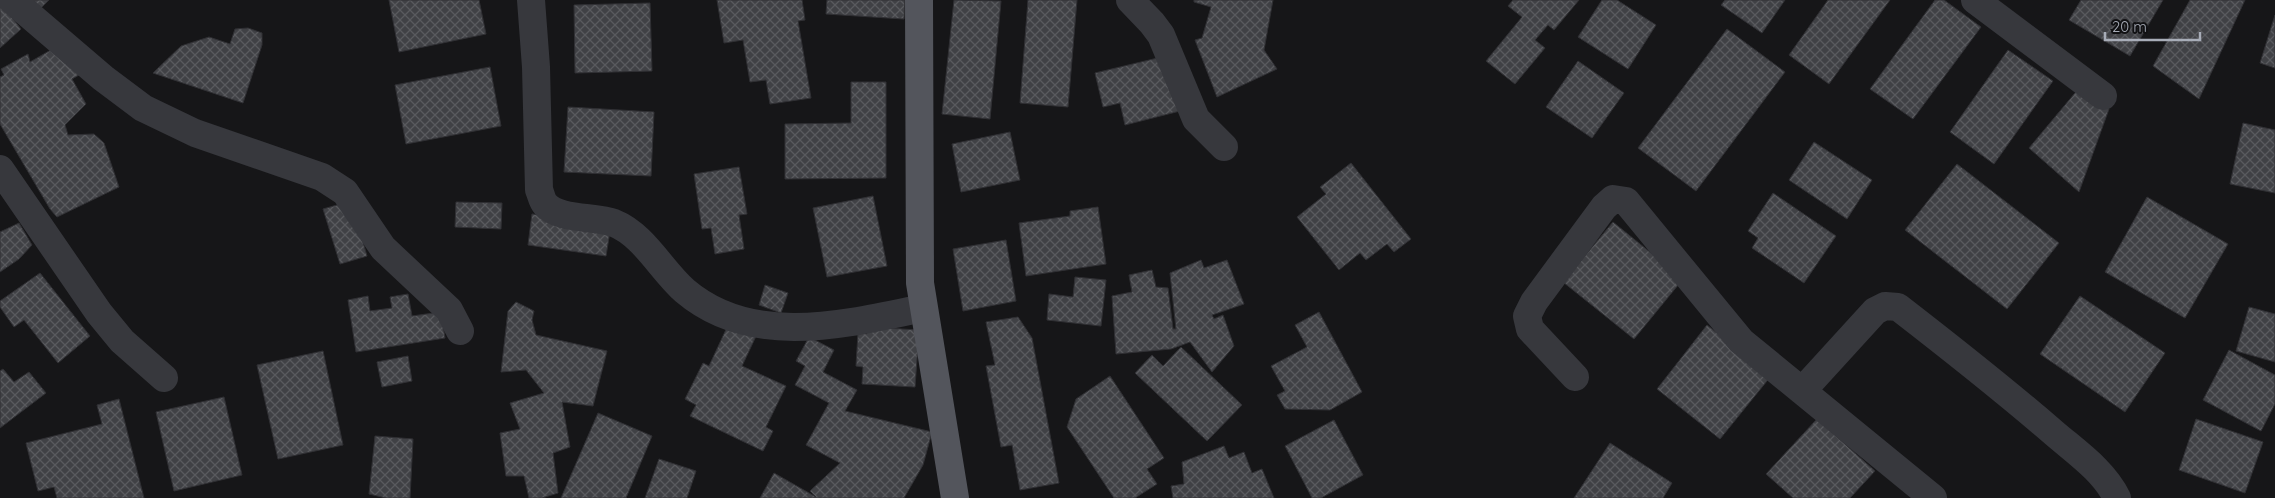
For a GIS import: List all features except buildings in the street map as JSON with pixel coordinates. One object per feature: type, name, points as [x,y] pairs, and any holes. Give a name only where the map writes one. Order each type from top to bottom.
[{"type":"main road","points":[[919,0],[920,283],[955,498]]},
{"type":"street","points":[[12,0],[103,78],[144,108],[194,133],[322,177],[345,192],[383,248],[449,310],[460,331]]},
{"type":"street","points":[[531,0],[536,67],[539,190],[545,204],[559,213],[614,223],[636,237],[685,290],[709,308],[754,323],[797,328],[844,324],[923,308]]},
{"type":"street","points":[[1130,0],[1161,35],[1196,119],[1224,147]]},
{"type":"street","points":[[1975,0],[2103,96]]},
{"type":"street","points":[[0,169],[99,313],[122,341],[164,378]]},
{"type":"street","points":[[1575,377],[1530,329],[1527,316],[1604,207],[1613,199],[1626,201],[1741,341],[1933,498]]},
{"type":"street","points":[[1802,391],[1875,311],[1885,306],[1898,308],[2000,386],[2083,458],[2109,482],[2117,498]]}]
